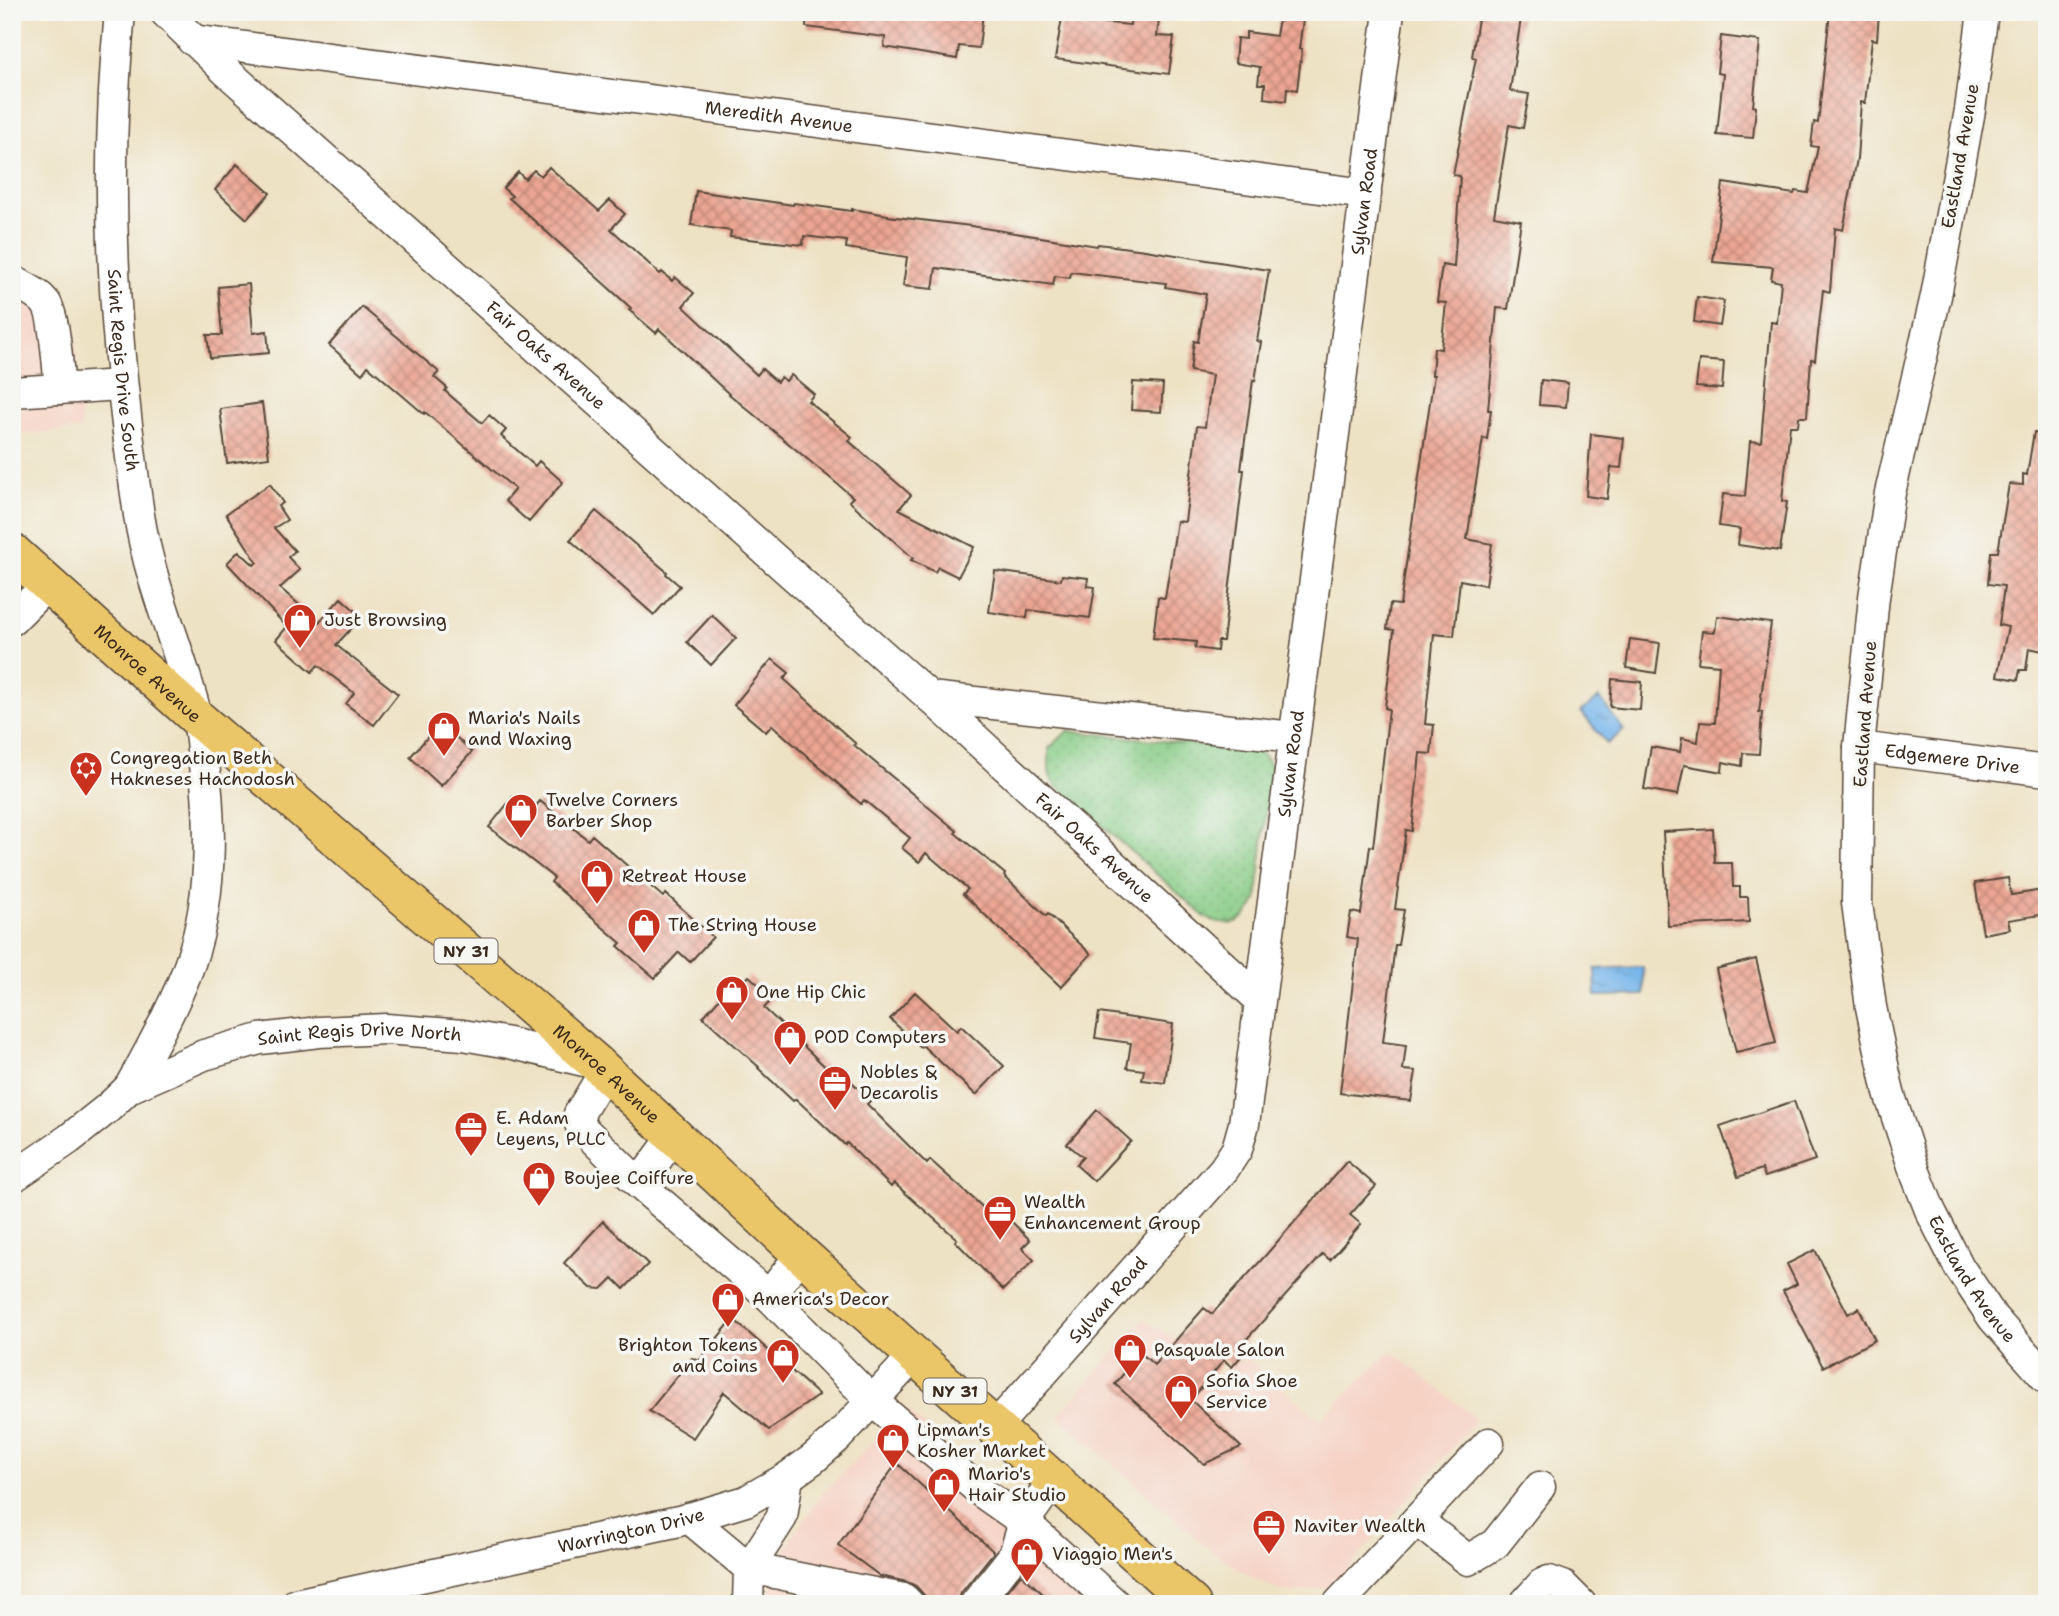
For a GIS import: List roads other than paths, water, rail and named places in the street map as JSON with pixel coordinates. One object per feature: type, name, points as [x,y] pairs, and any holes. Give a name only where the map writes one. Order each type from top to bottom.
[{"type":"main road","name":"Monroe Avenue","points":[[12,552],[197,718],[601,1068],[801,1254],[1192,1604]]},
{"type":"street","name":"Saint Regis Drive South","points":[[120,12],[111,141],[110,213],[121,385],[140,519],[160,601],[197,718]]},
{"type":"street","name":"Fair Oaks Avenue","points":[[164,12],[192,40],[930,697],[1259,999]]},
{"type":"street","name":"Sylvan Road","points":[[995,1427],[1224,1169],[1237,1149],[1244,1124],[1389,12]]},
{"type":"street","name":"Eastland Avenue","points":[[1983,12],[1970,110],[1936,296],[1889,492],[1874,597],[1859,747],[1857,902],[1871,1007],[1889,1093],[1920,1185],[1959,1267],[1993,1318],[2047,1379]]},
{"type":"street","name":"Meredith Avenue","points":[[192,40],[1366,194]]},
{"type":"street","points":[[12,281],[47,303],[56,347],[60,389]]},
{"type":"street","points":[[12,392],[121,385]]},
{"type":"street","points":[[12,620],[48,584]]},
{"type":"street","points":[[930,697],[1294,737]]},
{"type":"street","name":"Saint Regis Drive North","points":[[12,1178],[69,1139],[129,1088],[162,1029],[187,972],[207,884],[210,824],[208,784],[197,718]]},
{"type":"street","name":"Edgemere Drive","points":[[1859,747],[2047,771]]},
{"type":"street","name":"Saint Regis Drive North","points":[[129,1088],[204,1055],[260,1039],[320,1032],[386,1029],[463,1035],[509,1043],[601,1068]]},
{"type":"street","points":[[601,1068],[579,1114],[581,1127],[639,1184],[769,1296],[872,1401],[984,1494],[1024,1522],[1115,1604]]},
{"type":"street","points":[[639,1184],[674,1136]]},
{"type":"street","points":[[769,1296],[801,1254]]},
{"type":"street","name":"Warrington Drive","points":[[296,1604],[689,1518],[746,1501],[788,1477],[838,1437],[915,1355]]},
{"type":"street","points":[[1338,1604],[1489,1443]]},
{"type":"street","points":[[748,1604],[749,1568],[782,1517],[788,1477]]},
{"type":"street","points":[[975,1604],[1014,1555],[1024,1522],[1053,1481]]},
{"type":"street","points":[[1417,1520],[1468,1560],[1495,1544],[1540,1487]]},
{"type":"street","points":[[689,1518],[749,1568],[904,1599],[909,1604]]},
{"type":"street","points":[[1524,1604],[1549,1580],[1563,1586],[1580,1604]]},
{"type":"water","points":[[1599,698],[1624,730],[1607,744],[1581,712]]},
{"type":"water","points":[[1643,967],[1644,995],[1596,996],[1595,969]]},
{"type":"place","name":"Just Browsing","points":[[300,650]]},
{"type":"place","name":"Maria's Nails and Waxing","points":[[444,758]]},
{"type":"place","name":"Congregation Beth Hakneses Hachodosh","points":[[86,798]]},
{"type":"place","name":"Twelve Corners Barber Shop","points":[[521,840]]},
{"type":"place","name":"Retreat House","points":[[597,906]]},
{"type":"place","name":"The String House","points":[[644,955]]},
{"type":"place","name":"One Hip Chic","points":[[732,1022]]},
{"type":"place","name":"POD Computers","points":[[790,1067]]},
{"type":"place","name":"Nobles & Decarolis","points":[[835,1112]]},
{"type":"place","name":"E. Adam Leyens, PLLC","points":[[471,1158]]},
{"type":"place","name":"Boujee Coiffure","points":[[539,1208]]},
{"type":"place","name":"Wealth Enhancement Group","points":[[1000,1242]]},
{"type":"place","name":"America's Decor","points":[[728,1329]]},
{"type":"place","name":"Pasquale Salon","points":[[1130,1380]]},
{"type":"place","name":"Brighton Tokens and Coins","points":[[783,1385]]},
{"type":"place","name":"Sofia Shoe Service","points":[[1181,1421]]},
{"type":"place","name":"Lipman's Kosher Market","points":[[893,1470]]},
{"type":"place","name":"Mario's Hair Studio","points":[[944,1514]]},
{"type":"place","name":"Naviter Wealth","points":[[1269,1556]]},
{"type":"place","name":"Viaggio Men's","points":[[1027,1584]]}]
